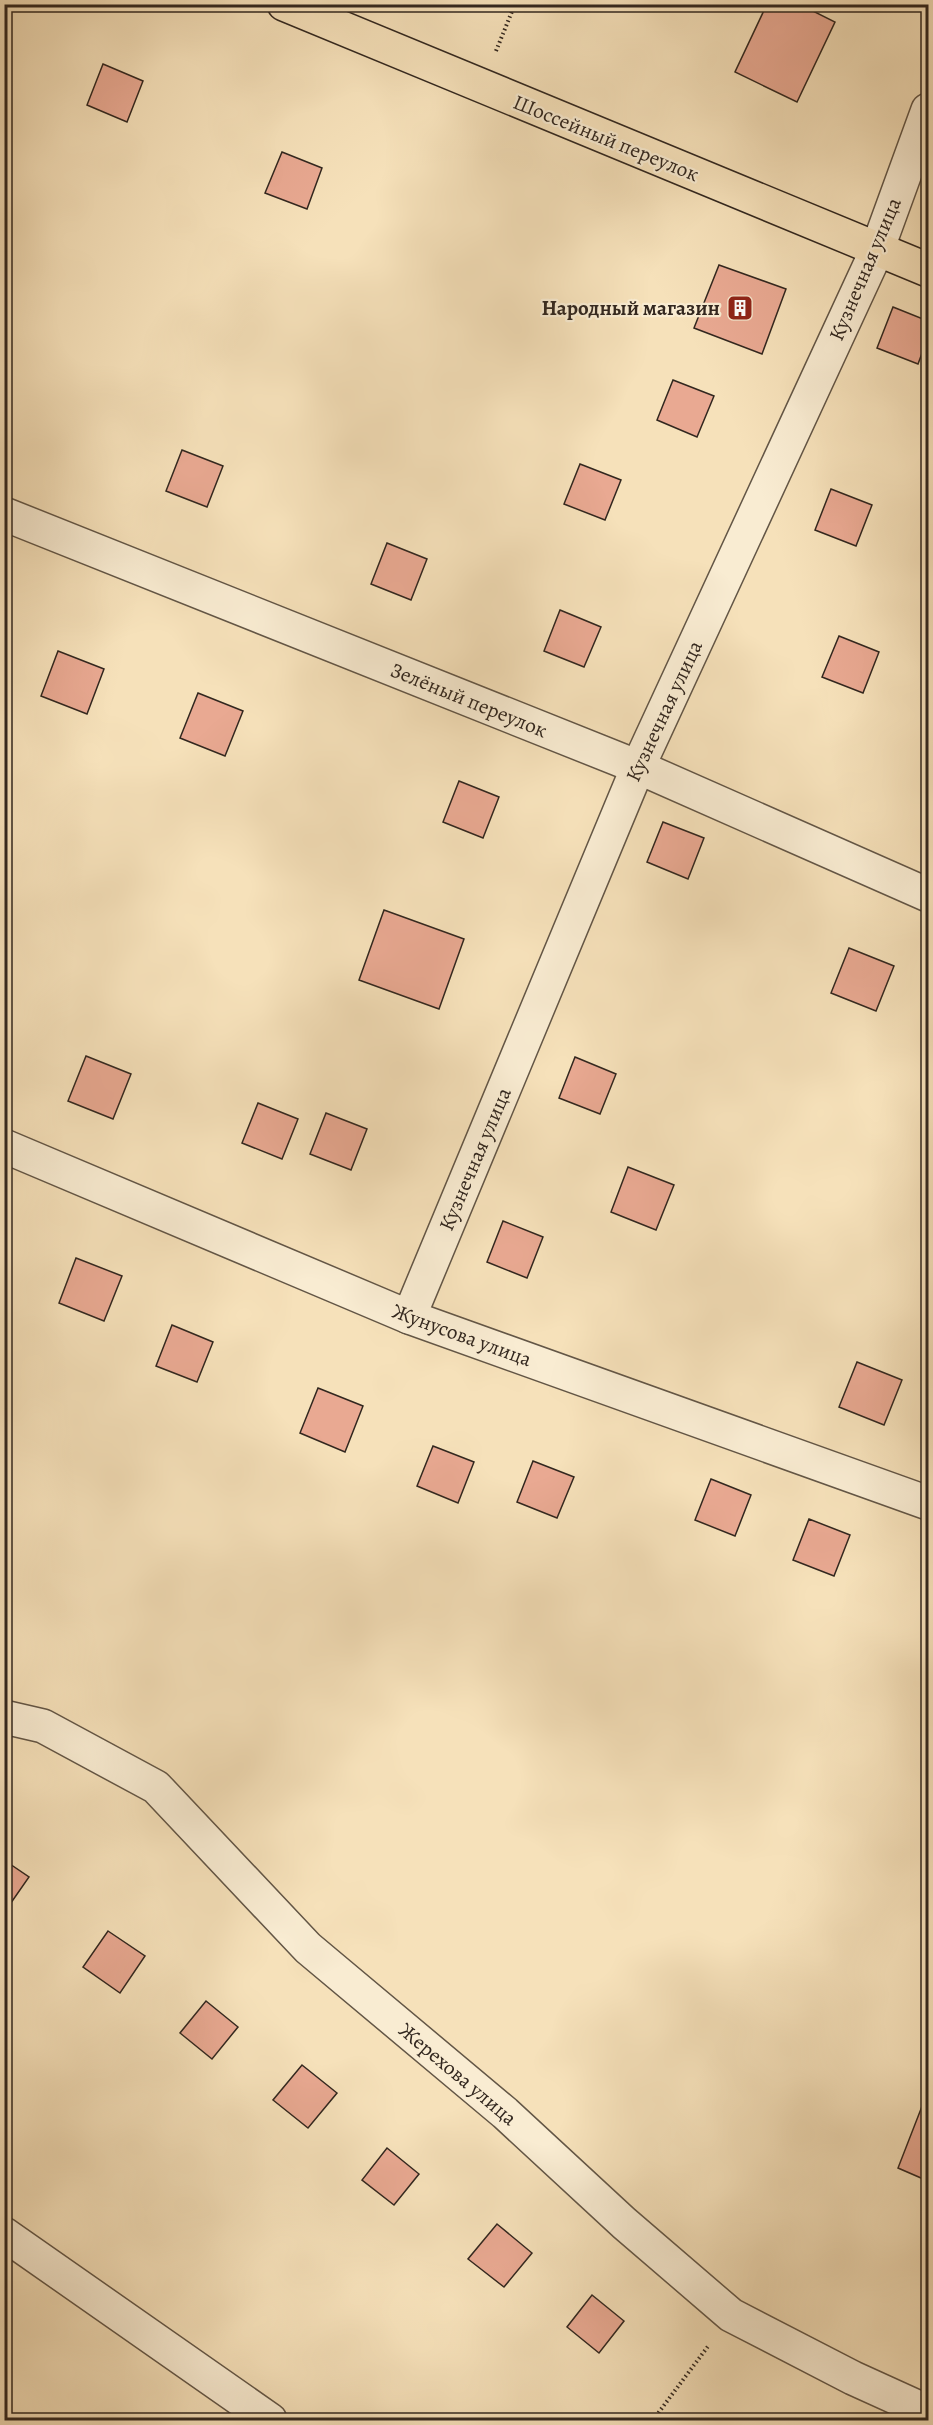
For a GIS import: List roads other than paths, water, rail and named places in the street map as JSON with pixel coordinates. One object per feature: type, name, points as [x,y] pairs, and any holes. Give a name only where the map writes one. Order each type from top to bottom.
[{"type":"main road","name":"Шоссейный переулок","points":[[284,4],[928,270]]},
{"type":"street","name":"Кузнечная улица","points":[[409,1317],[638,767],[877,250],[928,110]]},
{"type":"street","name":"Зелёный переулок","points":[[4,514],[638,767],[928,895]]},
{"type":"street","name":"Жунусова улица","points":[[4,1146],[409,1317],[928,1503]]},
{"type":"street","name":"Жерехова улица","points":[[4,1717],[43,1726],[156,1787],[308,1948],[505,2113],[624,2223],[731,2315],[853,2378],[928,2412]]},
{"type":"street","points":[[4,2234],[270,2421]]},
{"type":"place","name":"Народный магазин","points":[[740,308]]}]
